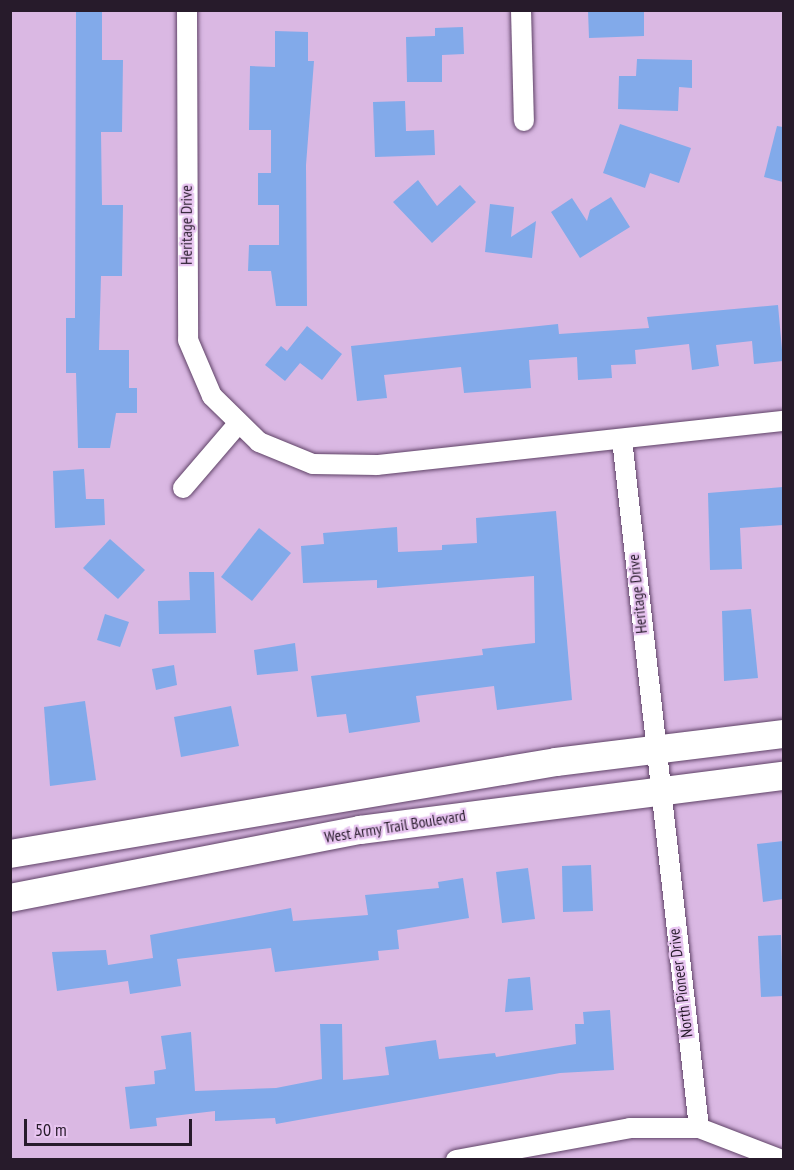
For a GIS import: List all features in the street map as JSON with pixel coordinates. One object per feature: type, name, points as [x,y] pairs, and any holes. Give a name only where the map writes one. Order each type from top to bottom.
[{"type":"main road","points":[[19,896],[13,853],[167,824],[652,748],[783,734]]},
{"type":"main road","name":"West Army Trail Boulevard","points":[[19,896],[360,830],[657,789],[783,777]]},
{"type":"street","name":"Heritage Drive","points":[[187,10],[187,332],[212,396],[237,426],[283,455],[345,466],[783,421]]},
{"type":"street","points":[[521,10],[524,121]]},
{"type":"street","points":[[183,488],[237,426]]},
{"type":"street","name":"Heritage Drive","points":[[622,439],[652,748]]},
{"type":"street","name":"North Pioneer Drive","points":[[652,748],[699,1128]]},
{"type":"street","points":[[456,1160],[508,1155],[630,1128],[699,1128],[782,1160]]},
{"type":"building","points":[[76,10],[102,10],[102,60],[123,60],[122,132],[101,132],[102,205],[123,205],[122,276],[101,276],[99,350],[129,350],[129,388],[137,388],[137,413],[116,413],[110,448],[78,448],[76,373],[66,373],[66,318],[75,318]]},
{"type":"building","points":[[588,10],[644,10],[644,36],[589,38]]},
{"type":"building","points":[[463,27],[464,54],[442,55],[442,82],[407,82],[406,37],[435,36],[435,28]]},
{"type":"building","points":[[275,31],[308,32],[308,61],[314,61],[306,165],[307,306],[276,306],[271,271],[248,271],[249,245],[279,245],[279,205],[258,205],[258,173],[271,173],[271,130],[249,130],[250,66],[275,67]]},
{"type":"building","points":[[637,59],[692,60],[692,88],[679,87],[678,111],[618,109],[619,76],[636,76]]},
{"type":"building","points":[[405,101],[406,131],[434,130],[435,155],[375,157],[373,102]]},
{"type":"building","points":[[620,124],[691,148],[679,183],[650,173],[645,188],[603,173]]},
{"type":"building","points":[[777,126],[783,127],[783,182],[764,177]]},
{"type":"building","points":[[418,180],[437,206],[460,185],[476,202],[432,243],[393,202]]},
{"type":"building","points":[[611,197],[630,227],[580,258],[551,212],[572,198],[587,221],[590,210]]},
{"type":"building","points":[[490,204],[514,207],[511,237],[536,221],[532,258],[485,252]]},
{"type":"building","points":[[778,305],[783,361],[754,364],[752,341],[716,345],[719,366],[692,370],[689,344],[635,350],[636,364],[611,365],[612,378],[578,380],[577,357],[529,360],[531,388],[464,393],[461,367],[384,375],[387,398],[357,401],[351,346],[558,324],[559,334],[649,328],[647,317]]},
{"type":"building","points":[[307,326],[342,354],[322,380],[300,363],[285,381],[265,365],[281,346],[287,351]]},
{"type":"building","points":[[84,469],[86,499],[104,499],[105,525],[55,528],[53,471]]},
{"type":"building","points":[[783,487],[783,525],[740,528],[742,569],[710,570],[708,493]]},
{"type":"building","points":[[556,511],[572,700],[497,710],[494,686],[416,696],[420,722],[349,733],[346,714],[317,717],[311,676],[483,655],[482,649],[535,643],[534,576],[377,588],[377,580],[303,583],[301,546],[324,544],[323,533],[397,527],[398,552],[442,550],[442,545],[477,543],[476,518]]},
{"type":"building","points":[[259,528],[291,553],[252,601],[221,577]]},
{"type":"building","points":[[110,539],[145,570],[118,599],[83,568]]},
{"type":"building","points":[[189,572],[214,572],[216,633],[159,634],[158,601],[190,600]]},
{"type":"building","points":[[751,609],[758,678],[724,681],[722,611]]},
{"type":"building","points":[[105,614],[129,622],[120,647],[97,640]]},
{"type":"building","points":[[295,643],[298,671],[257,675],[254,650]]},
{"type":"building","points":[[174,665],[177,685],[156,690],[152,669]]},
{"type":"building","points":[[85,701],[96,780],[50,786],[44,707]]},
{"type":"building","points":[[231,706],[239,746],[181,757],[174,717]]},
{"type":"building","points":[[783,841],[783,899],[763,902],[757,844]]},
{"type":"building","points":[[591,865],[593,911],[563,912],[562,866]]},
{"type":"building","points":[[528,868],[535,919],[502,923],[496,872]]},
{"type":"building","points":[[463,878],[469,918],[397,930],[399,949],[378,951],[379,960],[275,972],[271,948],[177,959],[181,986],[130,994],[128,981],[57,991],[52,952],[106,950],[108,965],[153,958],[150,935],[291,908],[293,921],[368,915],[365,895],[439,888],[438,882]]},
{"type":"building","points":[[781,935],[783,996],[761,997],[758,936]]},
{"type":"building","points":[[530,977],[533,1010],[505,1012],[508,979]]},
{"type":"building","points":[[610,1010],[614,1070],[560,1073],[276,1124],[275,1118],[215,1121],[215,1111],[156,1118],[157,1126],[130,1129],[125,1087],[155,1084],[154,1071],[166,1069],[161,1036],[191,1032],[195,1091],[276,1088],[322,1079],[320,1024],[342,1024],[343,1080],[389,1075],[385,1047],[436,1040],[439,1059],[495,1053],[496,1057],[576,1044],[575,1024],[584,1024],[583,1012]]}]
